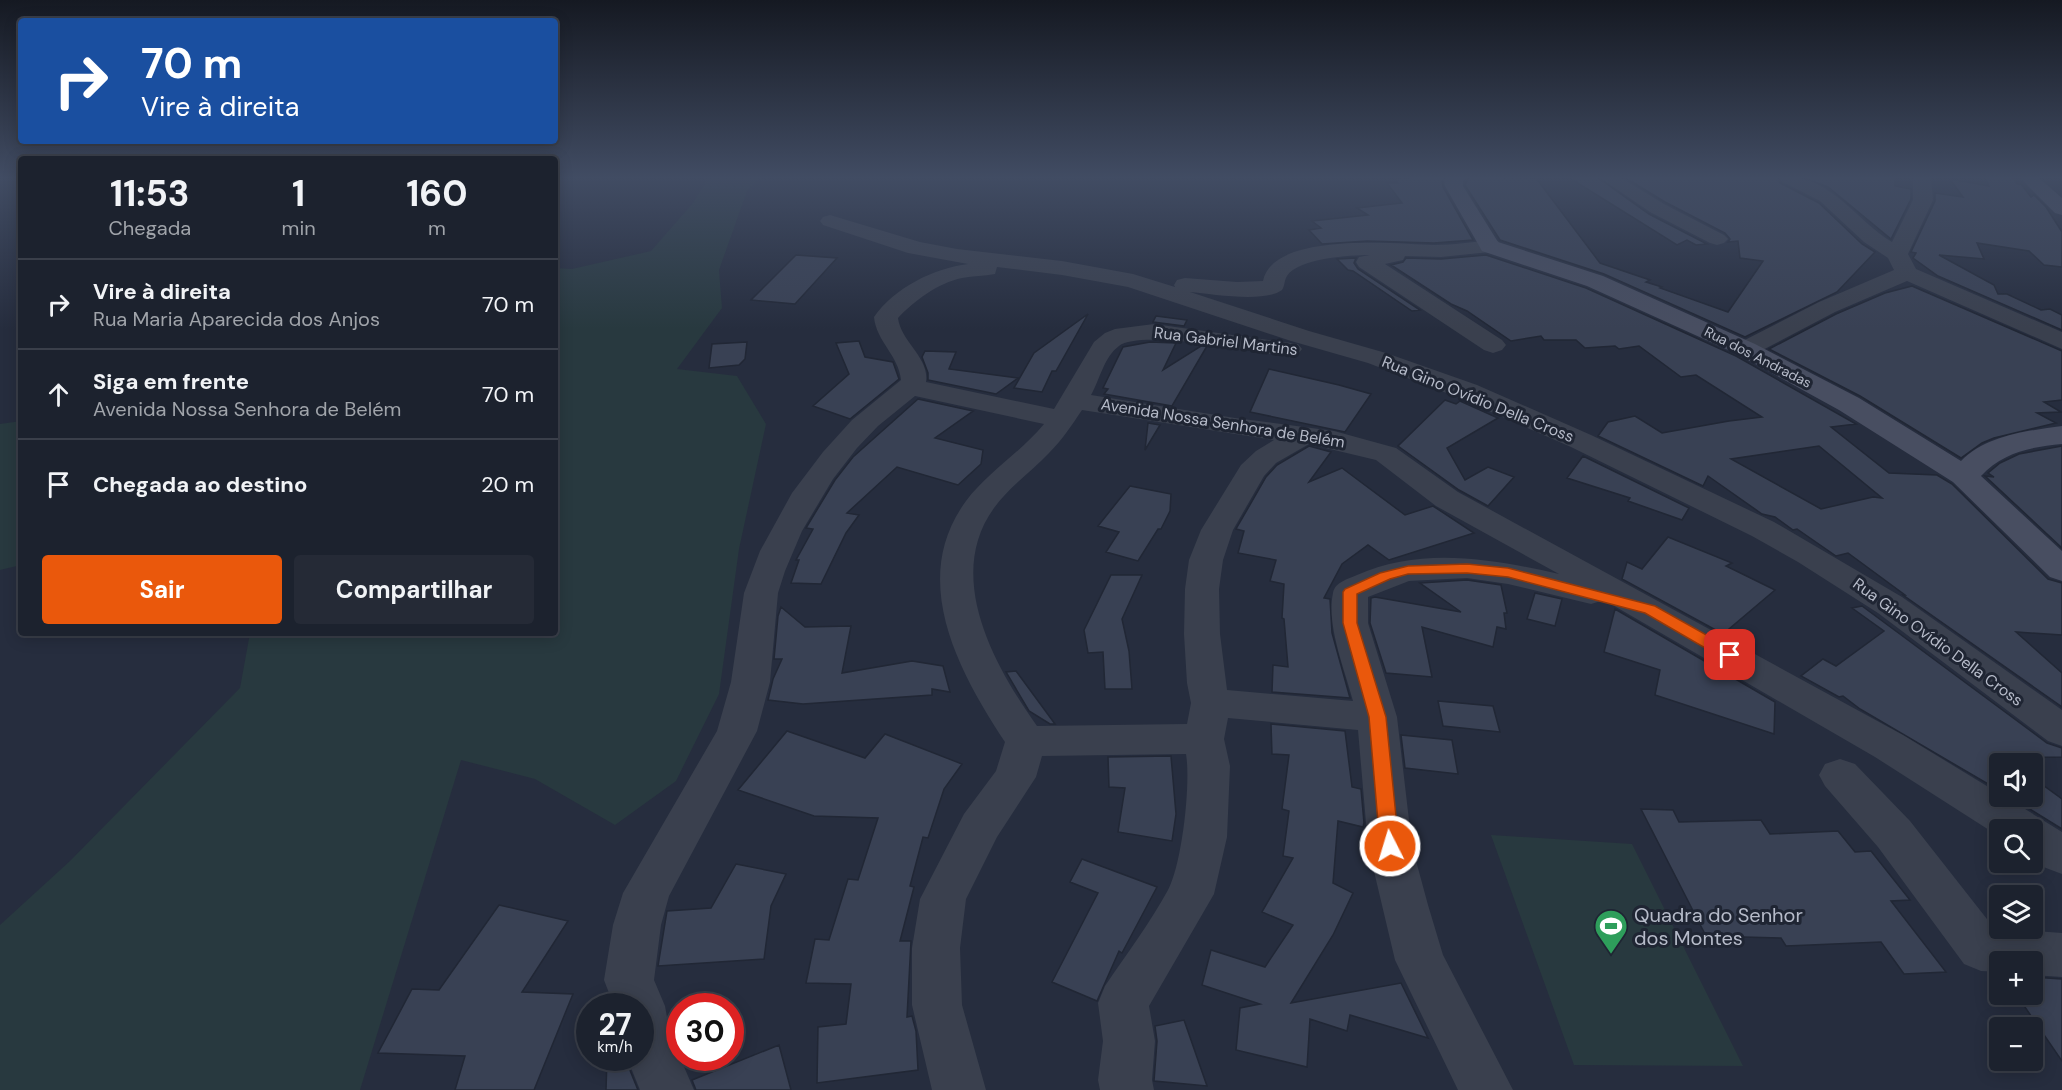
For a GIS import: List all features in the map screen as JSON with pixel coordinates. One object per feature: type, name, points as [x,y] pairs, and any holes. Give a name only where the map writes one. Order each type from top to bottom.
[{"type":"street","name":"Rua Gino Ovídio Della Cross","points":[[852,228],[916,248],[957,256],[1062,268],[1076,273],[1133,281],[1395,364],[1543,423],[1791,545],[1890,605],[2062,731]]},
{"type":"street","points":[[1133,281],[1237,289],[1267,288],[1274,286],[1274,277],[1278,272],[1316,253],[1351,249],[1424,250],[1490,246],[1479,228]]},
{"type":"street","points":[[1695,228],[1717,239]]},
{"type":"street","points":[[1859,228],[1902,263],[2062,341]]},
{"type":"street","points":[[1746,349],[1827,307],[1902,263],[1914,228]]},
{"type":"street","name":"Rua dos Andradas","points":[[1490,246],[1595,281],[1746,349],[1849,404],[1964,476],[2062,570]]},
{"type":"street","points":[[1424,250],[1367,262],[1493,345]]},
{"type":"street","points":[[634,993],[629,980],[637,925],[646,893],[733,741],[743,716],[753,661],[758,603],[782,540],[800,505],[842,446],[863,424],[910,387],[914,381],[913,370],[885,323],[886,317],[891,310],[915,293],[952,273],[1002,268],[1076,273]]},
{"type":"street","name":"Rua Gabriel Martins","points":[[1026,741],[1001,706],[975,656],[957,599],[955,561],[966,524],[978,506],[1008,475],[1038,449],[1068,410],[1101,349],[1113,339],[1133,332],[1155,331],[1395,364]]},
{"type":"street","name":"Avenida Nossa Senhora de Belém","points":[[910,387],[1068,410],[1303,435],[1351,443],[1386,454],[1447,498],[1889,746],[2005,819]]},
{"type":"street","points":[[1126,1090],[1125,1080],[1130,1041],[1123,1003],[1191,894],[1205,837],[1209,766],[1202,589],[1206,560],[1217,530],[1252,471],[1266,457],[1303,435]]},
{"type":"street","points":[[1964,476],[1982,458],[1996,452],[2024,442],[2062,435]]},
{"type":"street","points":[[1486,1090],[1420,960],[1390,846],[1377,717],[1350,623],[1350,592],[1385,576],[1408,570],[1467,568],[1508,573],[1650,610]]},
{"type":"street","points":[[959,1090],[937,1005],[936,948],[943,899],[980,826],[1015,777],[1026,741],[1208,721],[1377,717]]},
{"type":"street","points":[[1840,775],[1894,834],[1981,949],[2062,955]]},
{"type":"street","points":[[2043,843],[2062,855]]},
{"type":"street","points":[[654,1057],[667,1090]]},
{"type":"shaded area","points":[[671,228],[734,228],[719,270],[722,308],[677,369],[737,376],[766,424],[739,549],[719,694],[676,781],[615,825],[535,779],[461,760],[360,1090],[0,1090],[0,925],[70,861],[240,688],[249,636],[558,636],[558,268],[572,269],[651,251]]},
{"type":"shaded area","points":[[18,421],[18,566],[0,570],[0,424]]},
{"type":"shaded area","name":"Quadra do Senhor dos Montes","points":[[1491,835],[1632,844],[1743,1066],[1574,1065]]},
{"type":"building","points":[[1321,228],[1466,228],[1473,240],[1434,243],[1367,241],[1322,244],[1309,230]]},
{"type":"building","points":[[1492,228],[1574,228],[1600,263],[1650,280],[1646,282],[1728,312],[1763,261],[1740,258],[1738,241],[1728,242],[1730,239],[1725,233],[1715,228],[1845,228],[1862,244],[1875,252],[1837,292],[1745,337],[1604,274],[1500,240]]},
{"type":"building","points":[[1650,228],[1676,228],[1707,244],[1696,245],[1687,240],[1677,245]]},
{"type":"building","points":[[1878,228],[1897,228],[1891,239]]},
{"type":"building","points":[[1922,228],[2059,228],[2062,232],[2062,267],[2044,265],[2029,251],[1977,243],[1984,259],[1939,255],[1994,285],[1998,294],[2007,294],[2041,310],[2050,309],[2062,315],[2062,330],[1938,276],[1913,258],[1916,253],[1911,252]]},
{"type":"building","points":[[796,255],[837,258],[795,304],[751,300]]},
{"type":"building","points":[[1486,255],[1586,288],[1736,356],[1856,424],[1831,427],[1889,473],[1937,475],[1952,484],[2048,579],[2062,583],[2062,635],[2016,632],[2062,673],[2062,707],[1903,595],[1905,595],[1848,553],[1836,556],[1797,529],[1793,530],[1775,517],[1762,514],[1708,476],[1703,486],[1598,436],[1608,422],[1635,416],[1662,433],[1762,417],[1696,375],[1681,377],[1639,346],[1619,349],[1615,346],[1585,348],[1576,340],[1544,340],[1541,336],[1511,341],[1467,311],[1451,304],[1391,265],[1403,262],[1406,258],[1441,259]],"holes":[[[1819,446],[1882,498],[1873,497],[1821,509],[1731,459]]]},
{"type":"building","points":[[1356,258],[1354,263],[1358,269],[1420,310],[1412,311],[1353,271],[1348,270],[1337,259]]},
{"type":"building","points":[[1912,286],[2062,351],[2062,400],[2044,402],[2061,412],[2037,413],[2056,423],[1994,438],[1982,443],[1961,458],[1860,396],[1769,349],[1836,314],[1885,293]]},
{"type":"building","points":[[1088,314],[1056,371],[1052,371],[1042,392],[1014,388],[1034,353]]},
{"type":"building","points":[[1156,316],[1187,320],[1184,326],[1153,322]]},
{"type":"building","points":[[859,341],[865,357],[893,362],[899,379],[850,419],[813,406],[849,374],[836,343]]},
{"type":"building","points":[[747,342],[745,359],[739,365],[709,368],[712,344]]},
{"type":"building","points":[[1150,342],[1176,343],[1163,370],[1201,346],[1207,346],[1172,406],[1104,394],[1108,389],[1103,388],[1123,347]]},
{"type":"building","points":[[925,351],[956,352],[949,369],[1018,378],[996,394],[928,380],[922,357]]},
{"type":"building","points":[[1269,369],[1371,394],[1345,432],[1250,412]]},
{"type":"building","points":[[918,399],[973,411],[935,438],[983,450],[981,464],[958,485],[897,467],[847,513],[859,515],[846,533],[821,584],[791,583],[799,560],[796,560],[813,529],[806,528],[835,480],[853,457]]},
{"type":"building","points":[[1445,400],[1456,404],[1460,401],[1498,418],[1447,448],[1465,480],[1488,467],[1514,477],[1488,506],[1459,490],[1398,446]]},
{"type":"building","points":[[1148,423],[1160,425],[1145,450]]},
{"type":"building","points":[[1309,446],[1331,452],[1309,482],[1342,468],[1405,515],[1433,506],[1474,533],[1389,560],[1368,545],[1342,564],[1324,598],[1330,599],[1332,633],[1350,698],[1272,692],[1273,665],[1288,667],[1284,619],[1282,618],[1284,584],[1270,581],[1276,560],[1238,553],[1244,531],[1236,529],[1266,477],[1277,465]]},
{"type":"building","points":[[2062,446],[2062,548],[1985,476],[1994,477],[1988,473],[2000,463],[2019,454]]},
{"type":"building","points":[[1583,456],[1689,508],[1682,520],[1628,501],[1630,498],[1567,478]]},
{"type":"building","points":[[1130,486],[1171,494],[1170,511],[1161,529],[1158,529],[1138,561],[1106,552],[1119,532],[1098,526]]},
{"type":"building","points":[[1668,537],[1732,563],[1726,566],[1775,590],[1723,634],[1622,579],[1627,562],[1642,569]]},
{"type":"building","points":[[1111,575],[1142,575],[1122,619],[1129,651],[1132,689],[1105,689],[1103,652],[1088,653],[1084,630]]},
{"type":"building","points":[[1467,580],[1501,585],[1507,613],[1504,613],[1506,629],[1497,627],[1493,647],[1422,627],[1432,677],[1386,673],[1370,623],[1371,598],[1461,612],[1420,583]]},
{"type":"building","points":[[1535,593],[1562,599],[1555,626],[1527,619]]},
{"type":"building","points":[[1862,606],[2047,743],[2062,748],[2062,757],[2043,757],[2043,753],[1989,753],[1989,785],[1860,709],[1843,696],[1839,697],[1801,676],[1823,659],[1836,666],[1884,631],[1852,608]]},
{"type":"building","points":[[781,607],[805,627],[851,626],[842,673],[912,661],[943,666],[950,692],[932,689],[932,695],[803,704],[768,700],[773,679],[782,659],[774,659]]},
{"type":"building","points":[[1615,609],[1775,702],[1774,734],[1655,695],[1660,670],[1604,652]]},
{"type":"building","points":[[1016,671],[1055,724],[1050,724],[1029,711],[1006,672]]},
{"type":"building","points":[[1438,701],[1493,706],[1500,732],[1443,726]]},
{"type":"building","points":[[1271,724],[1345,731],[1352,787],[1361,789],[1364,823],[1363,827],[1338,821],[1333,883],[1353,893],[1333,935],[1291,1003],[1401,983],[1428,1038],[1350,1015],[1347,1031],[1310,1019],[1307,1067],[1236,1050],[1240,1008],[1260,1004],[1202,985],[1211,950],[1265,967],[1293,925],[1262,912],[1293,858],[1283,856],[1289,811],[1282,809],[1289,755],[1272,754]]},
{"type":"building","points":[[787,731],[865,758],[885,734],[962,764],[944,789],[928,838],[923,837],[910,886],[914,887],[900,941],[911,941],[907,1017],[912,1016],[916,1031],[918,1070],[817,1083],[818,1027],[846,1024],[851,984],[806,983],[815,939],[829,940],[848,879],[858,880],[878,818],[814,816],[738,790]]},
{"type":"building","points":[[1401,735],[1452,740],[1458,774],[1405,768]]},
{"type":"building","points":[[1171,756],[1176,814],[1172,841],[1118,832],[1125,788],[1109,787],[1108,757]]},
{"type":"building","points":[[2043,785],[2062,799],[2062,829],[2027,807],[2043,807]]},
{"type":"building","points":[[1641,809],[1673,810],[1679,822],[1761,820],[1770,834],[1838,831],[1855,852],[1871,851],[1910,900],[1891,901],[1946,972],[1904,974],[1881,942],[1786,946],[1781,938],[1706,936]]},
{"type":"building","points":[[1082,859],[1157,887],[1122,953],[1119,951],[1097,1001],[1052,982],[1098,893],[1070,882]]},
{"type":"building","points":[[736,864],[786,874],[771,906],[764,959],[658,966],[667,911],[711,908]]},
{"type":"building","points":[[499,905],[568,921],[522,992],[573,994],[534,1090],[455,1090],[465,1056],[378,1053],[412,989],[439,990]]},
{"type":"building","points":[[2043,978],[2062,979],[2062,1061],[2043,1033],[2043,1017],[2032,1017],[2024,1005],[2043,1005]]},
{"type":"building","points":[[1184,1020],[1207,1086],[1154,1081],[1157,1041],[1155,1026]]},
{"type":"building","points":[[779,1045],[791,1090],[696,1090],[692,1080],[714,1071],[744,1071],[744,1059]]},
{"type":"building","points":[[607,1071],[630,1071],[638,1090],[606,1090]]},
{"type":"place","name":"Quadra do Senhor dos Montes","points":[[1611,955]]},
{"type":"route","points":[[1390,846],[1377,717],[1350,623],[1350,592],[1385,576],[1408,570],[1467,568],[1508,573],[1650,610],[1730,655]]}]
